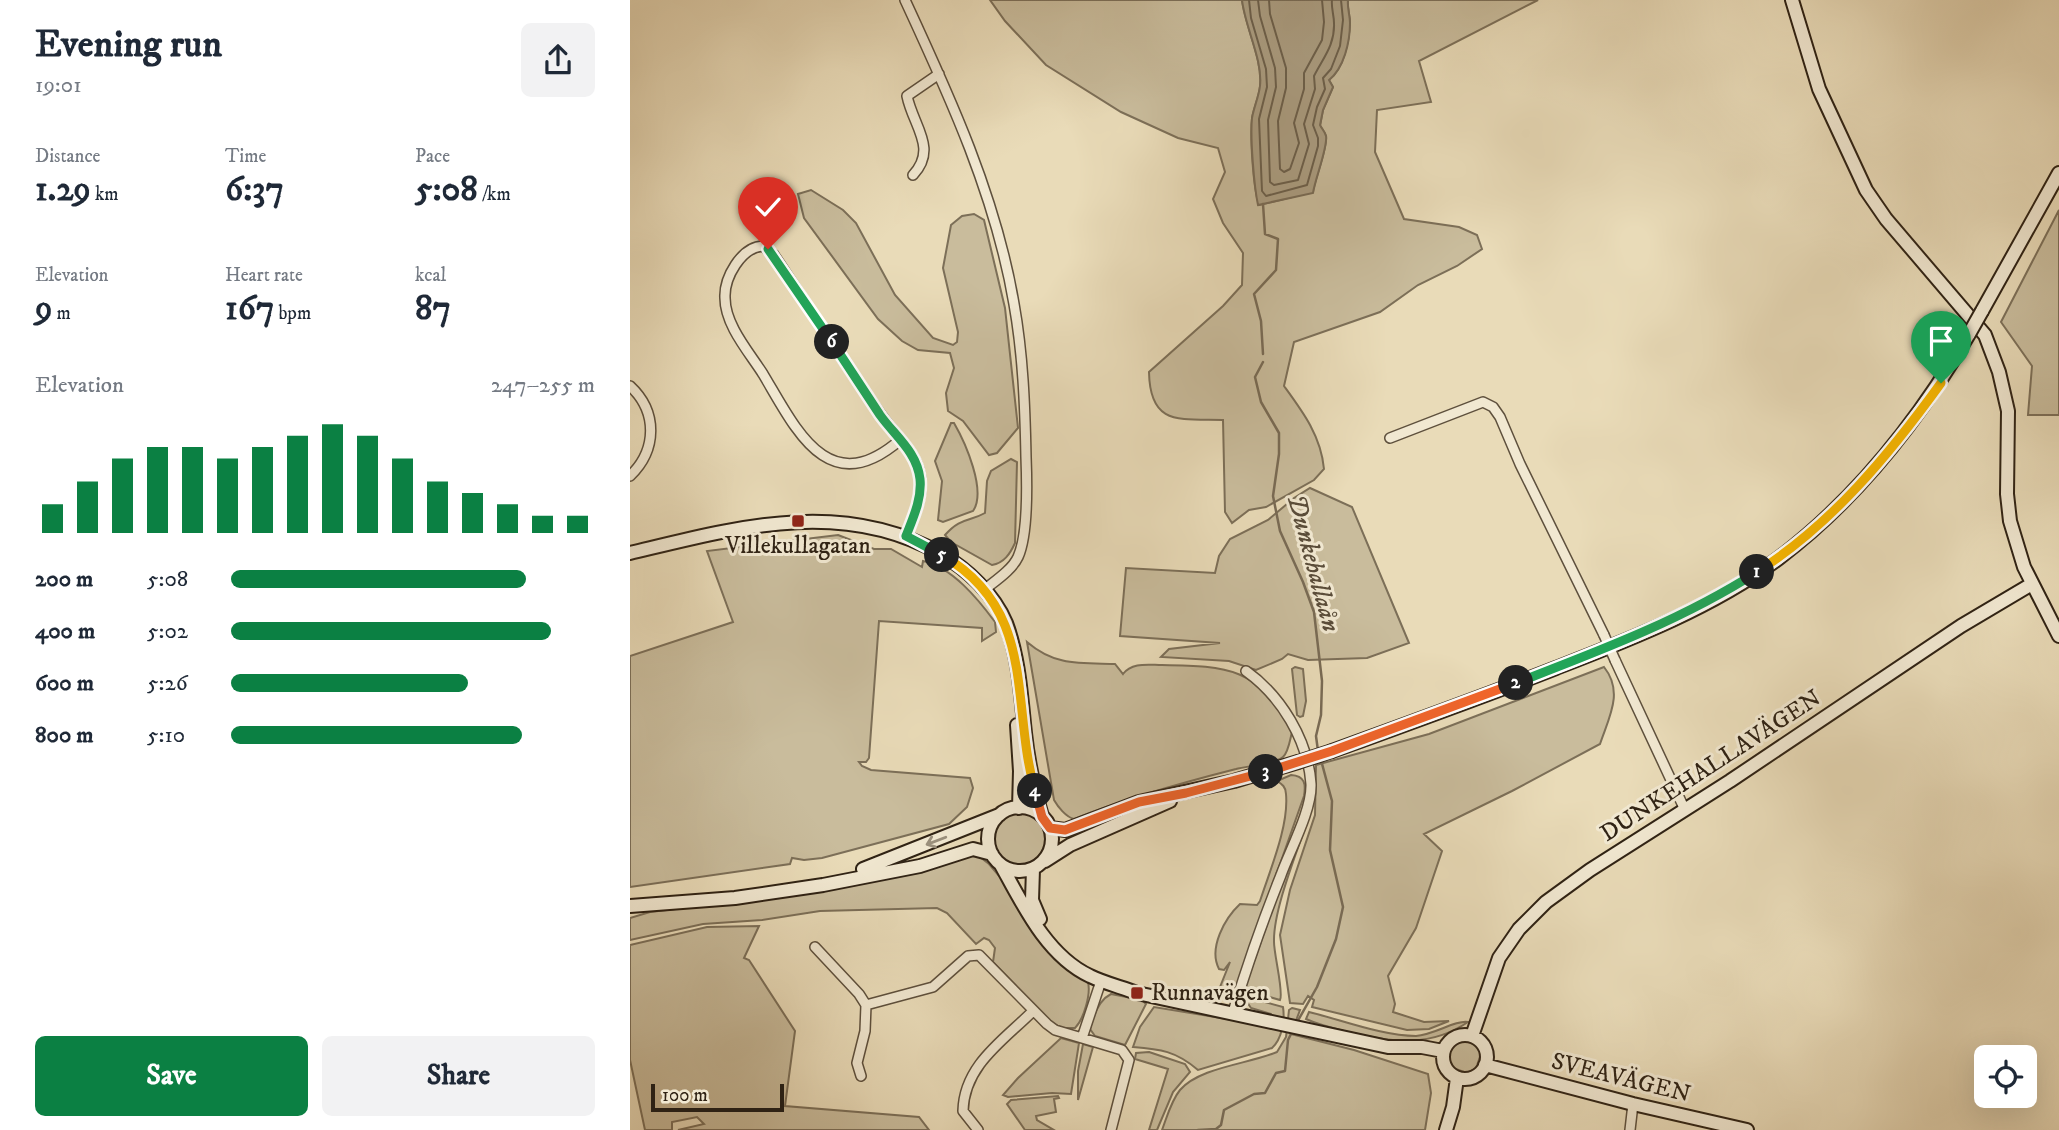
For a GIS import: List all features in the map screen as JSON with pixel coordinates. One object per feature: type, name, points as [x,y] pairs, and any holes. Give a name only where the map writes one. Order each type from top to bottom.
[{"type":"street","points":[[905,0],[958,117],[1001,244],[1014,304],[1026,410],[1022,544],[1015,562],[984,590]]},
{"type":"street","points":[[1792,0],[1819,89],[1866,190],[1885,219],[1985,335],[1999,372],[2008,411],[2007,494],[2010,521],[2032,584],[2059,636]]},
{"type":"street","points":[[913,176],[919,169],[925,151],[907,96],[939,74]]},
{"type":"street","points":[[823,885],[1019,808],[1031,810],[1046,822],[1065,830],[1139,802],[1186,793],[1298,762],[1450,709],[1620,643],[1705,602],[1777,559],[1824,520],[1887,456],[1941,383],[2059,173]]},
{"type":"street","points":[[900,440],[880,455],[853,463],[834,460],[809,446],[766,380],[726,310],[726,285],[734,266],[744,256],[757,246],[768,249],[882,418],[900,440],[917,465],[921,488],[918,506],[906,536]]},
{"type":"street","points":[[630,386],[644,402],[652,428],[645,458],[630,476]]},
{"type":"street","points":[[1390,438],[1469,406],[1483,402],[1493,407],[1604,635],[1685,810]]},
{"type":"street","points":[[630,553],[743,527],[798,521],[851,523],[906,536],[955,563],[984,590],[1004,620],[1017,665],[1032,782],[1051,846],[1047,856],[1036,867],[1032,900],[1039,918],[1058,944],[1087,975]]},
{"type":"street","name":"DUNKEHALLAVÄGEN","points":[[1472,1036],[1499,958],[1519,929],[1546,902],[1590,870],[1961,626],[2032,584]]},
{"type":"street","points":[[1017,665],[1017,740],[1021,799],[1019,808]]},
{"type":"street","points":[[1233,1012],[1274,892],[1304,816],[1311,785],[1296,731],[1286,712],[1262,683],[1246,671]]},
{"type":"street","points":[[1001,865],[1016,871],[1036,867],[1070,845],[1186,793]]},
{"type":"street","points":[[1000,815],[989,833],[992,854],[1032,919],[1055,950],[1087,975],[1137,993],[1324,1034],[1388,1047],[1422,1047],[1443,1051]]},
{"type":"street","points":[[630,906],[735,898],[823,885],[920,866],[973,849],[992,854]]},
{"type":"street","points":[[816,947],[866,1005],[865,1031],[857,1063],[861,1076]]},
{"type":"street","points":[[866,1005],[933,987],[973,954],[979,955],[1055,1030],[1122,1050],[1129,1060],[1111,1130]]},
{"type":"street","points":[[1082,1038],[1101,981]]},
{"type":"street","points":[[978,1130],[963,1111],[968,1083],[983,1059],[1033,1011]]},
{"type":"street","points":[[1472,1036],[1484,1046],[1485,1065],[1476,1076],[1457,1078],[1445,1068],[1443,1051],[1455,1037],[1472,1036]]},
{"type":"street","name":"SVEAVÄGEN","points":[[1485,1065],[1633,1104],[1747,1130]]},
{"type":"street","points":[[1446,1130],[1457,1078]]},
{"type":"street","points":[[1630,1130],[1633,1104]]},
{"type":"shaded area","points":[[990,0],[1242,0],[1260,76],[1251,126],[1259,205],[1313,192],[1326,141],[1326,135],[1320,126],[1323,110],[1333,87],[1329,80],[1342,62],[1348,38],[1348,0],[1538,0],[1419,61],[1431,102],[1377,110],[1375,152],[1404,219],[1459,227],[1477,235],[1482,249],[1457,266],[1418,285],[1380,312],[1294,342],[1284,386],[1304,415],[1319,446],[1324,469],[1314,480],[1266,507],[1249,510],[1232,523],[1225,512],[1223,420],[1193,420],[1170,416],[1161,411],[1151,390],[1149,372],[1223,306],[1242,285],[1243,253],[1223,223],[1213,199],[1225,172],[1218,148],[1178,138],[1121,112],[1046,65],[1005,21]]},
{"type":"shaded area","points":[[811,190],[843,210],[856,223],[895,295],[933,338],[953,345],[957,342],[958,332],[943,268],[951,225],[962,216],[974,214],[984,220],[1005,308],[1018,428],[997,453],[989,455],[963,421],[948,411],[946,393],[954,368],[950,353],[918,350],[902,341],[878,319],[804,218],[798,194]]},
{"type":"shaded area","points":[[2059,210],[2059,415],[2028,415],[2032,366],[2001,322]]},
{"type":"shaded area","points":[[951,423],[954,423],[959,431],[969,454],[976,479],[977,502],[973,511],[943,522],[938,520],[942,481],[935,461]]},
{"type":"shaded area","points":[[1011,459],[1017,462],[1015,543],[1006,557],[992,565],[951,542],[945,535],[960,523],[985,513],[987,481],[991,471]]},
{"type":"shaded area","points":[[1310,488],[1352,507],[1409,643],[1367,658],[1308,660],[1288,654],[1256,670],[1229,661],[1161,657],[1169,649],[1220,643],[1120,636],[1126,568],[1215,573],[1219,556],[1230,539],[1268,520]]},
{"type":"shaded area","points":[[838,535],[874,549],[891,549],[922,567],[923,561],[934,564],[954,577],[972,594],[995,622],[996,632],[982,641],[982,628],[879,621],[869,758],[866,762],[859,762],[871,770],[970,778],[973,788],[967,807],[949,824],[822,858],[792,858],[790,864],[630,887],[630,656],[733,622],[707,551]]},
{"type":"shaded area","points":[[1027,642],[1037,650],[1068,662],[1115,664],[1123,674],[1136,666],[1146,665],[1206,667],[1239,674],[1267,694],[1280,710],[1292,732],[1287,752],[1274,761],[1174,785],[1071,818],[1054,800]]},
{"type":"shaded area","points":[[1604,667],[1610,676],[1614,695],[1600,744],[1424,834],[1442,851],[1416,928],[1388,976],[1395,1004],[1393,1012],[1424,1022],[1449,1021],[1429,1029],[1407,1030],[1312,1007],[1314,1000],[1308,996],[1303,1004],[1290,1003],[1280,935],[1290,890],[1315,815],[1316,765],[1429,734]]},
{"type":"shaded area","points":[[1292,669],[1303,669],[1306,701],[1303,716],[1300,717],[1297,715]]},
{"type":"shaded area","points":[[1291,775],[1304,781],[1304,796],[1237,986],[1223,995],[1218,992],[1230,962],[1224,970],[1219,969],[1216,961],[1217,943],[1224,925],[1240,904],[1257,905],[1260,901],[1285,820],[1286,792],[1277,781]]},
{"type":"shaded area","points":[[1311,810],[1282,895],[1275,928],[1274,948],[1281,990],[1280,1000],[1249,991],[1245,987],[1285,873]]},
{"type":"shaded area","points":[[1019,813],[1029,815],[1037,821],[1043,829],[1043,849],[1037,857],[1029,863],[1019,865],[1009,863],[1001,857],[995,849],[993,839],[995,829],[1001,821],[1009,815]]},
{"type":"shaded area","points":[[971,855],[980,857],[989,864],[1088,982],[1086,1006],[1075,1028],[1062,1028],[1050,1022],[993,962],[995,948],[989,940],[984,938],[976,944],[947,913],[937,908],[820,911],[762,920],[703,924],[630,940],[630,918],[650,912],[693,907]]},
{"type":"shaded area","points":[[759,926],[744,958],[749,960],[795,1031],[785,1106],[919,1117],[929,1130],[678,1130],[704,1124],[697,1117],[672,1122],[672,1130],[645,1130],[630,1060],[630,945],[707,927]]},
{"type":"shaded area","points":[[1111,994],[1142,1000],[1146,1004],[1125,1045],[1095,1036],[1090,1029],[1100,1004]]},
{"type":"shaded area","points":[[1243,996],[1283,1007],[1282,1029],[1272,1048],[1198,1070],[1167,1052],[1133,1047],[1140,1027],[1154,1007],[1270,1026],[1271,1014],[1251,1008]]},
{"type":"shaded area","points":[[1289,1010],[1300,1010],[1291,1034],[1354,1050],[1428,1074],[1431,1093],[1425,1130],[1162,1130],[1174,1099],[1189,1082],[1212,1071],[1277,1052],[1286,1037]]},
{"type":"shaded area","points":[[1309,1012],[1376,1031],[1416,1036],[1468,1022],[1440,1036],[1398,1041],[1323,1025],[1306,1019]]},
{"type":"shaded area","points":[[1061,1038],[1079,1043],[1071,1094],[1003,1095],[1018,1078]]},
{"type":"shaded area","points":[[1460,1040],[1474,1042],[1481,1054],[1476,1068],[1467,1073],[1453,1068],[1449,1060],[1450,1049]]},
{"type":"shaded area","points":[[1083,1044],[1093,1047],[1078,1100],[1078,1071]]},
{"type":"shaded area","points":[[1149,1052],[1185,1064],[1190,1072],[1173,1092],[1157,1130],[1149,1130],[1168,1069],[1135,1059],[1136,1053]]},
{"type":"shaded area","points":[[1059,1098],[1054,1099],[1056,1112],[1036,1116],[1037,1120],[1054,1130],[1025,1130],[1007,1104],[1011,1100]]},
{"type":"water","points":[[1242,0],[1348,0],[1349,38],[1339,69],[1329,80],[1333,87],[1320,125],[1326,135],[1326,141],[1313,193],[1258,205],[1252,126],[1260,76]]},
{"type":"waterway","name":"Dunkehallaån","points":[[1263,204],[1265,234],[1278,239],[1276,270],[1254,294],[1261,321],[1263,354]]},
{"type":"waterway","name":"Dunkehallaån","points":[[1263,362],[1255,377],[1261,402],[1279,433],[1273,496],[1280,531],[1314,612],[1322,681],[1321,715],[1316,736],[1318,751]]},
{"type":"waterway","name":"Dunkehallaån","points":[[1296,1024],[1317,987],[1336,939],[1343,907],[1330,850],[1332,801],[1321,760]]},
{"type":"waterway","name":"Dunkehallaån","points":[[1198,1130],[1216,1129],[1221,1125],[1224,1110],[1254,1094],[1265,1093],[1276,1073],[1285,1071],[1288,1040],[1293,1030]]},
{"type":"place","name":"Villekullagatan","points":[[798,521]]},
{"type":"place","name":"Runnavägen","points":[[1137,993]]},
{"type":"route","points":[[768,249],[882,418],[914,458],[920,475],[920,498],[906,536],[955,563],[971,576],[995,604],[1004,620],[1017,665],[1032,782],[1042,817],[1050,828],[1059,830],[1074,827],[1139,802],[1234,781],[1332,751],[1450,709],[1620,643],[1685,613],[1777,559],[1824,520],[1887,456],[1941,383]]}]
